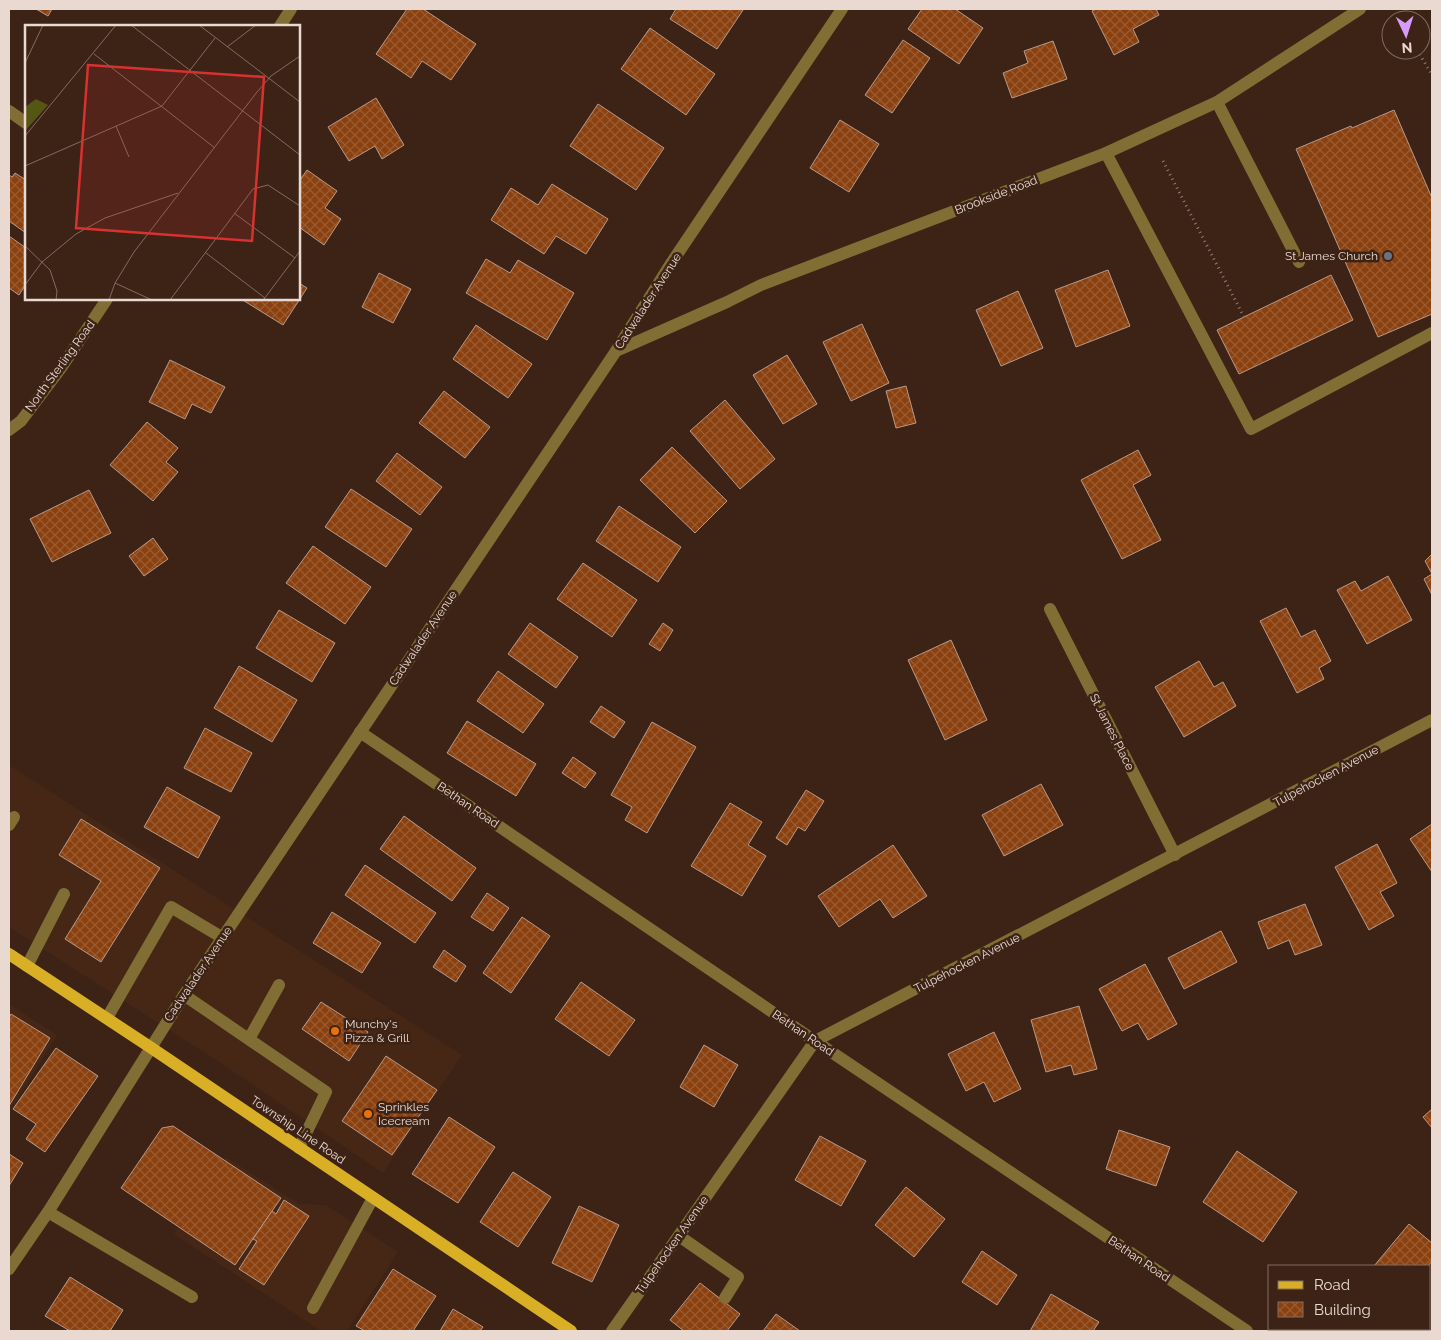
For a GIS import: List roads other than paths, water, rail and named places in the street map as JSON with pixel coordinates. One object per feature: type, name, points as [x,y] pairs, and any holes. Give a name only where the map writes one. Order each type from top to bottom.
[{"type":"main road","name":"Township Line Road","points":[[9,954],[571,1331]]},
{"type":"street","points":[[281,25],[291,9]]},
{"type":"street","name":"Cadwalader Avenue","points":[[9,1269],[48,1212],[184,994],[616,351],[672,262],[842,9]]},
{"type":"street","name":"Brookside Road","points":[[616,351],[761,285],[1106,153],[1217,102],[1360,9]]},
{"type":"street","points":[[1217,102],[1299,262]]},
{"type":"street","points":[[9,111],[25,121]]},
{"type":"street","points":[[1106,153],[1250,429],[1432,333]]},
{"type":"street","name":"North Sterling Road","points":[[9,430],[21,421],[62,368],[106,300]]},
{"type":"street","name":"St James Place","points":[[1050,609],[1175,855]]},
{"type":"street","name":"Tulpehocken Avenue","points":[[612,1331],[815,1042],[1432,720]]},
{"type":"street","name":"Bethan Road","points":[[360,732],[815,1042],[1247,1331]]},
{"type":"street","points":[[27,966],[64,894]]},
{"type":"street","points":[[107,1018],[171,907],[223,938]]},
{"type":"street","points":[[249,1039],[279,985]]},
{"type":"street","points":[[184,994],[326,1092],[299,1148]]},
{"type":"street","points":[[313,1308],[374,1198]]},
{"type":"street","points":[[48,1212],[192,1296]]},
{"type":"street","points":[[679,1236],[738,1277],[725,1298]]},
{"type":"place","name":"St James Church","points":[[1388,256]]},
{"type":"place","name":"Munchy's Pizza & Grill","points":[[335,1031]]},
{"type":"place","name":"Sprinkles Icecream","points":[[368,1114]]}]
